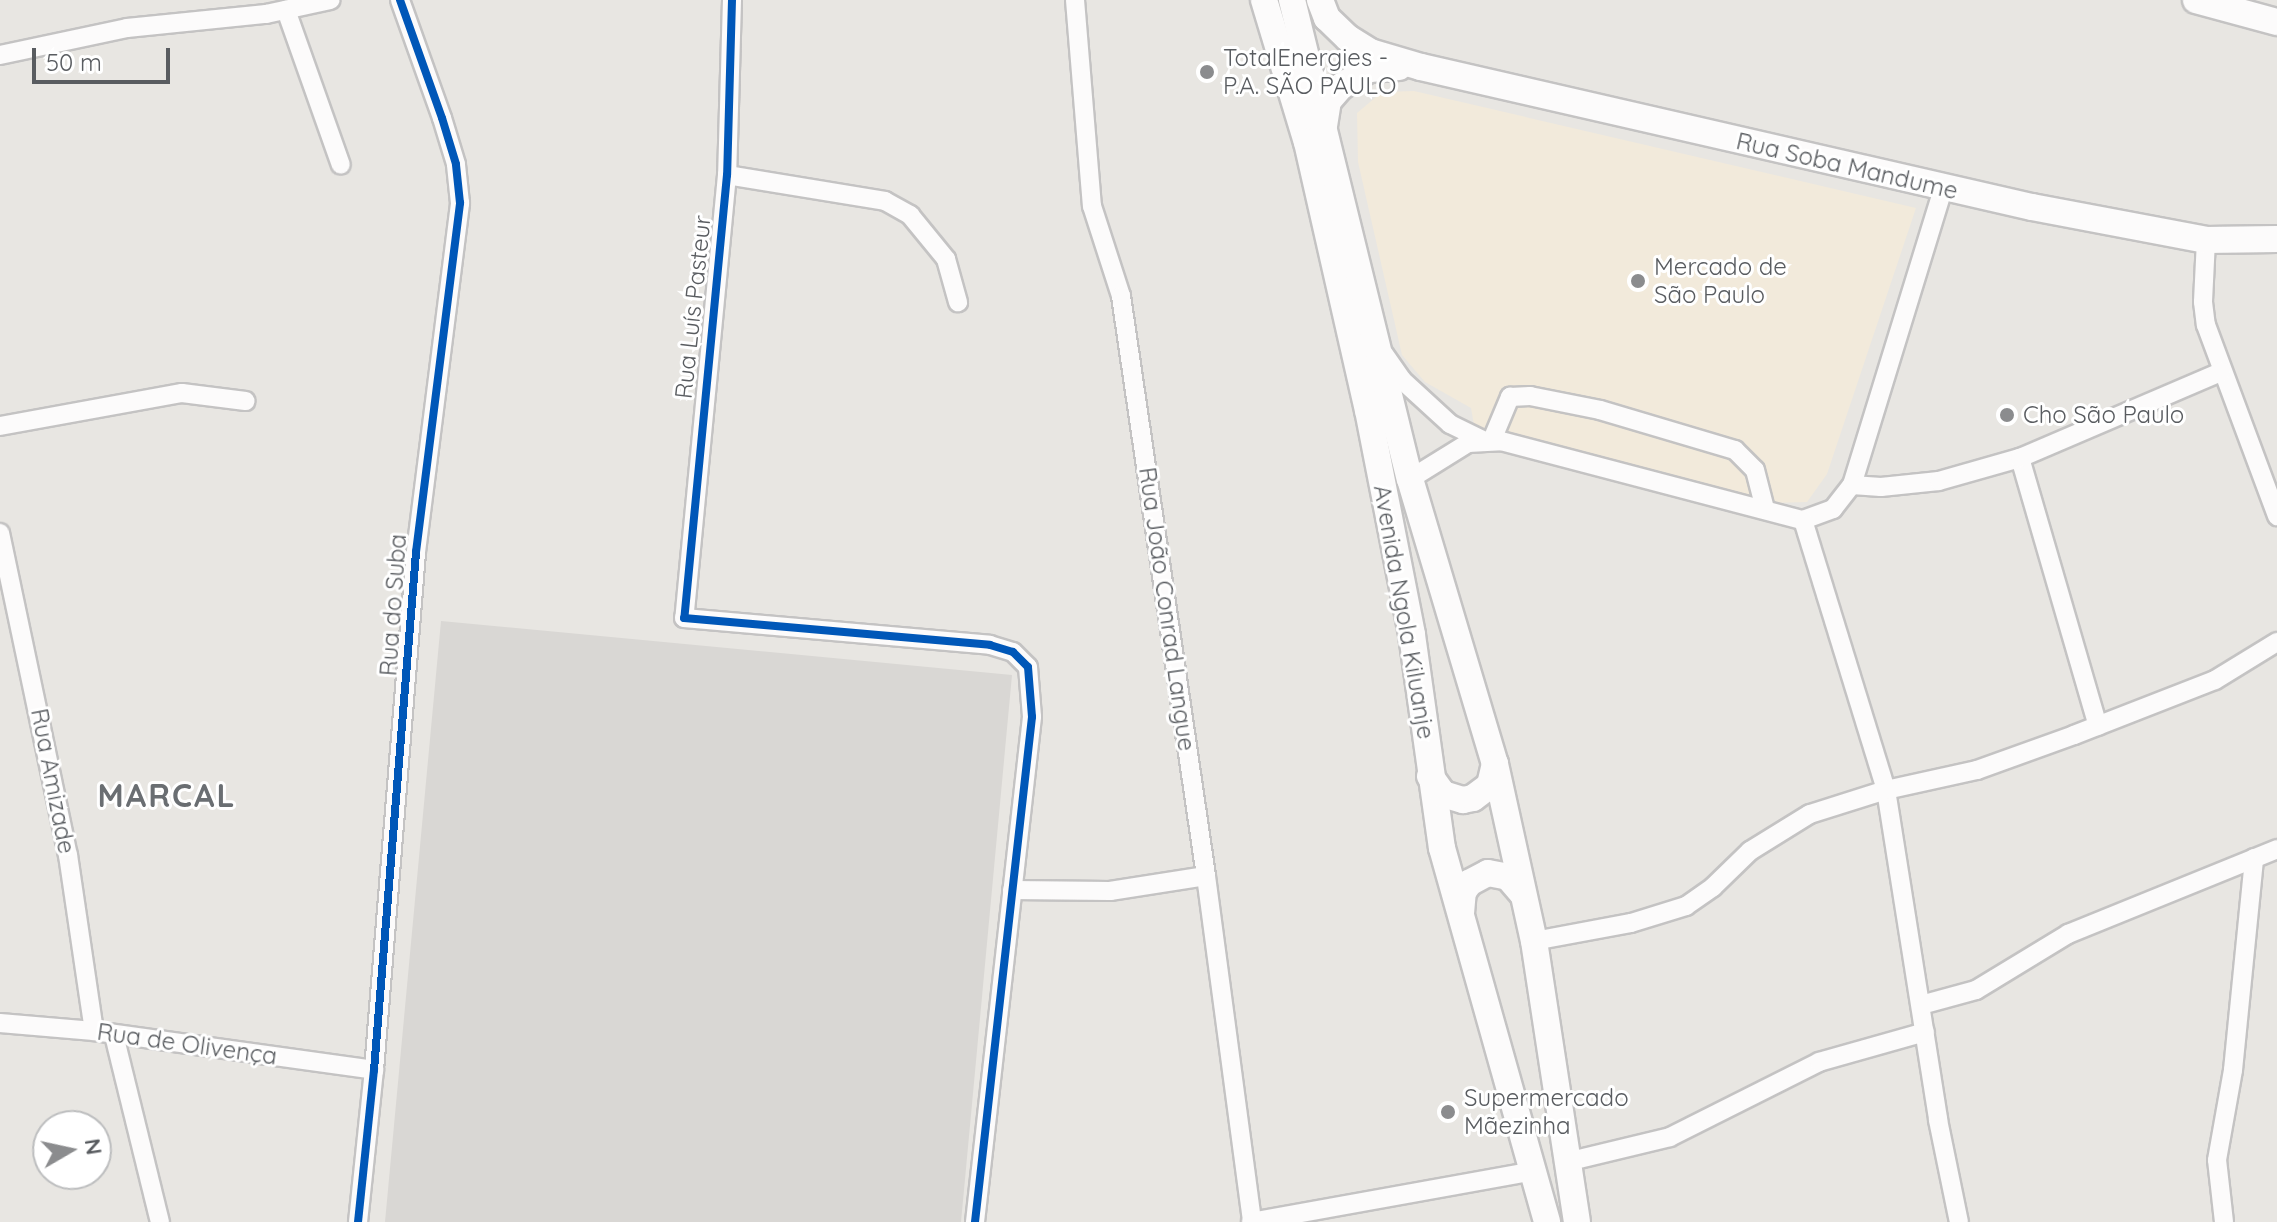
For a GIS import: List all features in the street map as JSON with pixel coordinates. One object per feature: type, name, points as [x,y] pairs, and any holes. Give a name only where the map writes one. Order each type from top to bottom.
[{"type":"main road","name":"Avenida Ngola Kiluanje","points":[[1264,0],[1307,142],[1368,410],[1412,635],[1442,848],[1547,1222]]},
{"type":"main road","name":"Avenida Ngola Kiluanje","points":[[1292,0],[1410,479],[1495,764],[1534,941],[1577,1222]]},
{"type":"main road","points":[[1320,0],[1327,18],[1348,38],[1370,52],[1421,67]]},
{"type":"main road","points":[[2196,0],[2228,4],[2277,22]]},
{"type":"main road","points":[[1324,126],[1328,101],[1354,76],[1386,67],[1421,67]]},
{"type":"main road","name":"Rua Soba Mandume","points":[[1421,67],[1943,189],[2206,240],[2277,239]]},
{"type":"main road","points":[[2242,240],[2277,252]]},
{"type":"main road","points":[[1430,776],[1443,794],[1452,798],[1473,798],[1490,785],[1495,764]]},
{"type":"main road","points":[[1461,913],[1463,892],[1469,883],[1488,873],[1508,877],[1522,893]]},
{"type":"street","points":[[0,55],[127,28],[263,7],[286,10],[330,0]]},
{"type":"street","name":"Rua do Suba","points":[[358,1222],[374,1070],[416,552],[460,203],[456,164],[400,0]]},
{"type":"street","name":"Rua Luís Pasteur","points":[[732,0],[727,175],[684,618],[957,641],[1013,652],[1028,667],[1032,717],[1012,890]]},
{"type":"street","name":"Rua João Conrad Langue","points":[[1075,0],[1092,206],[1121,296],[1206,876],[1252,1222]]},
{"type":"street","points":[[286,10],[341,165]]},
{"type":"street","points":[[727,175],[885,201],[910,215],[946,259],[958,302]]},
{"type":"street","points":[[1371,330],[1388,362],[1419,397],[1450,424],[1488,440],[1803,520],[1833,509],[1852,485],[1943,189]]},
{"type":"street","points":[[2206,240],[2203,302],[2206,325],[2277,516]]},
{"type":"street","points":[[1852,485],[1881,487],[1939,481],[2020,458],[2221,372]]},
{"type":"street","points":[[0,426],[182,393],[245,401]]},
{"type":"street","points":[[1410,479],[1454,449],[1488,440],[1510,397],[1530,396],[1600,410],[1735,450],[1755,470],[1765,509]]},
{"type":"street","points":[[2020,458],[2098,726]]},
{"type":"street","points":[[1803,520],[1886,790],[1959,1222]]},
{"type":"street","name":"Rua Amizade","points":[[0,533],[68,855],[94,1031]]},
{"type":"street","points":[[1534,941],[1631,923],[1686,906],[1783,828],[1824,809],[1886,790],[1977,770],[2098,726],[2215,680],[2277,642]]},
{"type":"street","points":[[1921,1005],[1976,990],[2068,934],[2277,849]]},
{"type":"street","points":[[2224,1222],[2217,1160],[2233,1070],[2254,858]]},
{"type":"street","points":[[975,1222],[1012,890],[1110,891],[1206,876]]},
{"type":"street","name":"Rua de Olivença","points":[[0,1023],[94,1031],[374,1070]]},
{"type":"street","points":[[1567,1162],[1670,1137],[1819,1062],[1925,1032]]},
{"type":"street","points":[[114,1035],[160,1222]]},
{"type":"street","points":[[1252,1222],[1534,1171]]},
{"type":"shaded area","name":"Mercado de São Paulo","points":[[1414,91],[1916,208],[1827,474],[1807,502],[1771,503],[1475,431],[1471,408],[1425,382],[1402,355],[1358,162],[1357,113],[1382,92]]},
{"type":"shaded area","points":[[441,621],[1012,675],[961,1222],[385,1222]]},
{"type":"cycle path","points":[[358,1222],[374,1070],[416,552],[460,203],[456,164],[400,0]]},
{"type":"cycle path","points":[[732,0],[727,175],[684,618],[990,645],[1013,652],[1028,667],[1032,717],[975,1222]]},
{"type":"place","name":"TotalEnergies - P.A. SÃO PAULO","points":[[1207,72]]},
{"type":"place","name":"Mercado de São Paulo","points":[[1638,281]]},
{"type":"place","name":"Cho São Paulo","points":[[2007,415]]},
{"type":"place","name":"Supermercado Mãezinha","points":[[1448,1112]]},
{"type":"district","name":"MARCAL","points":[[167,795]]}]
